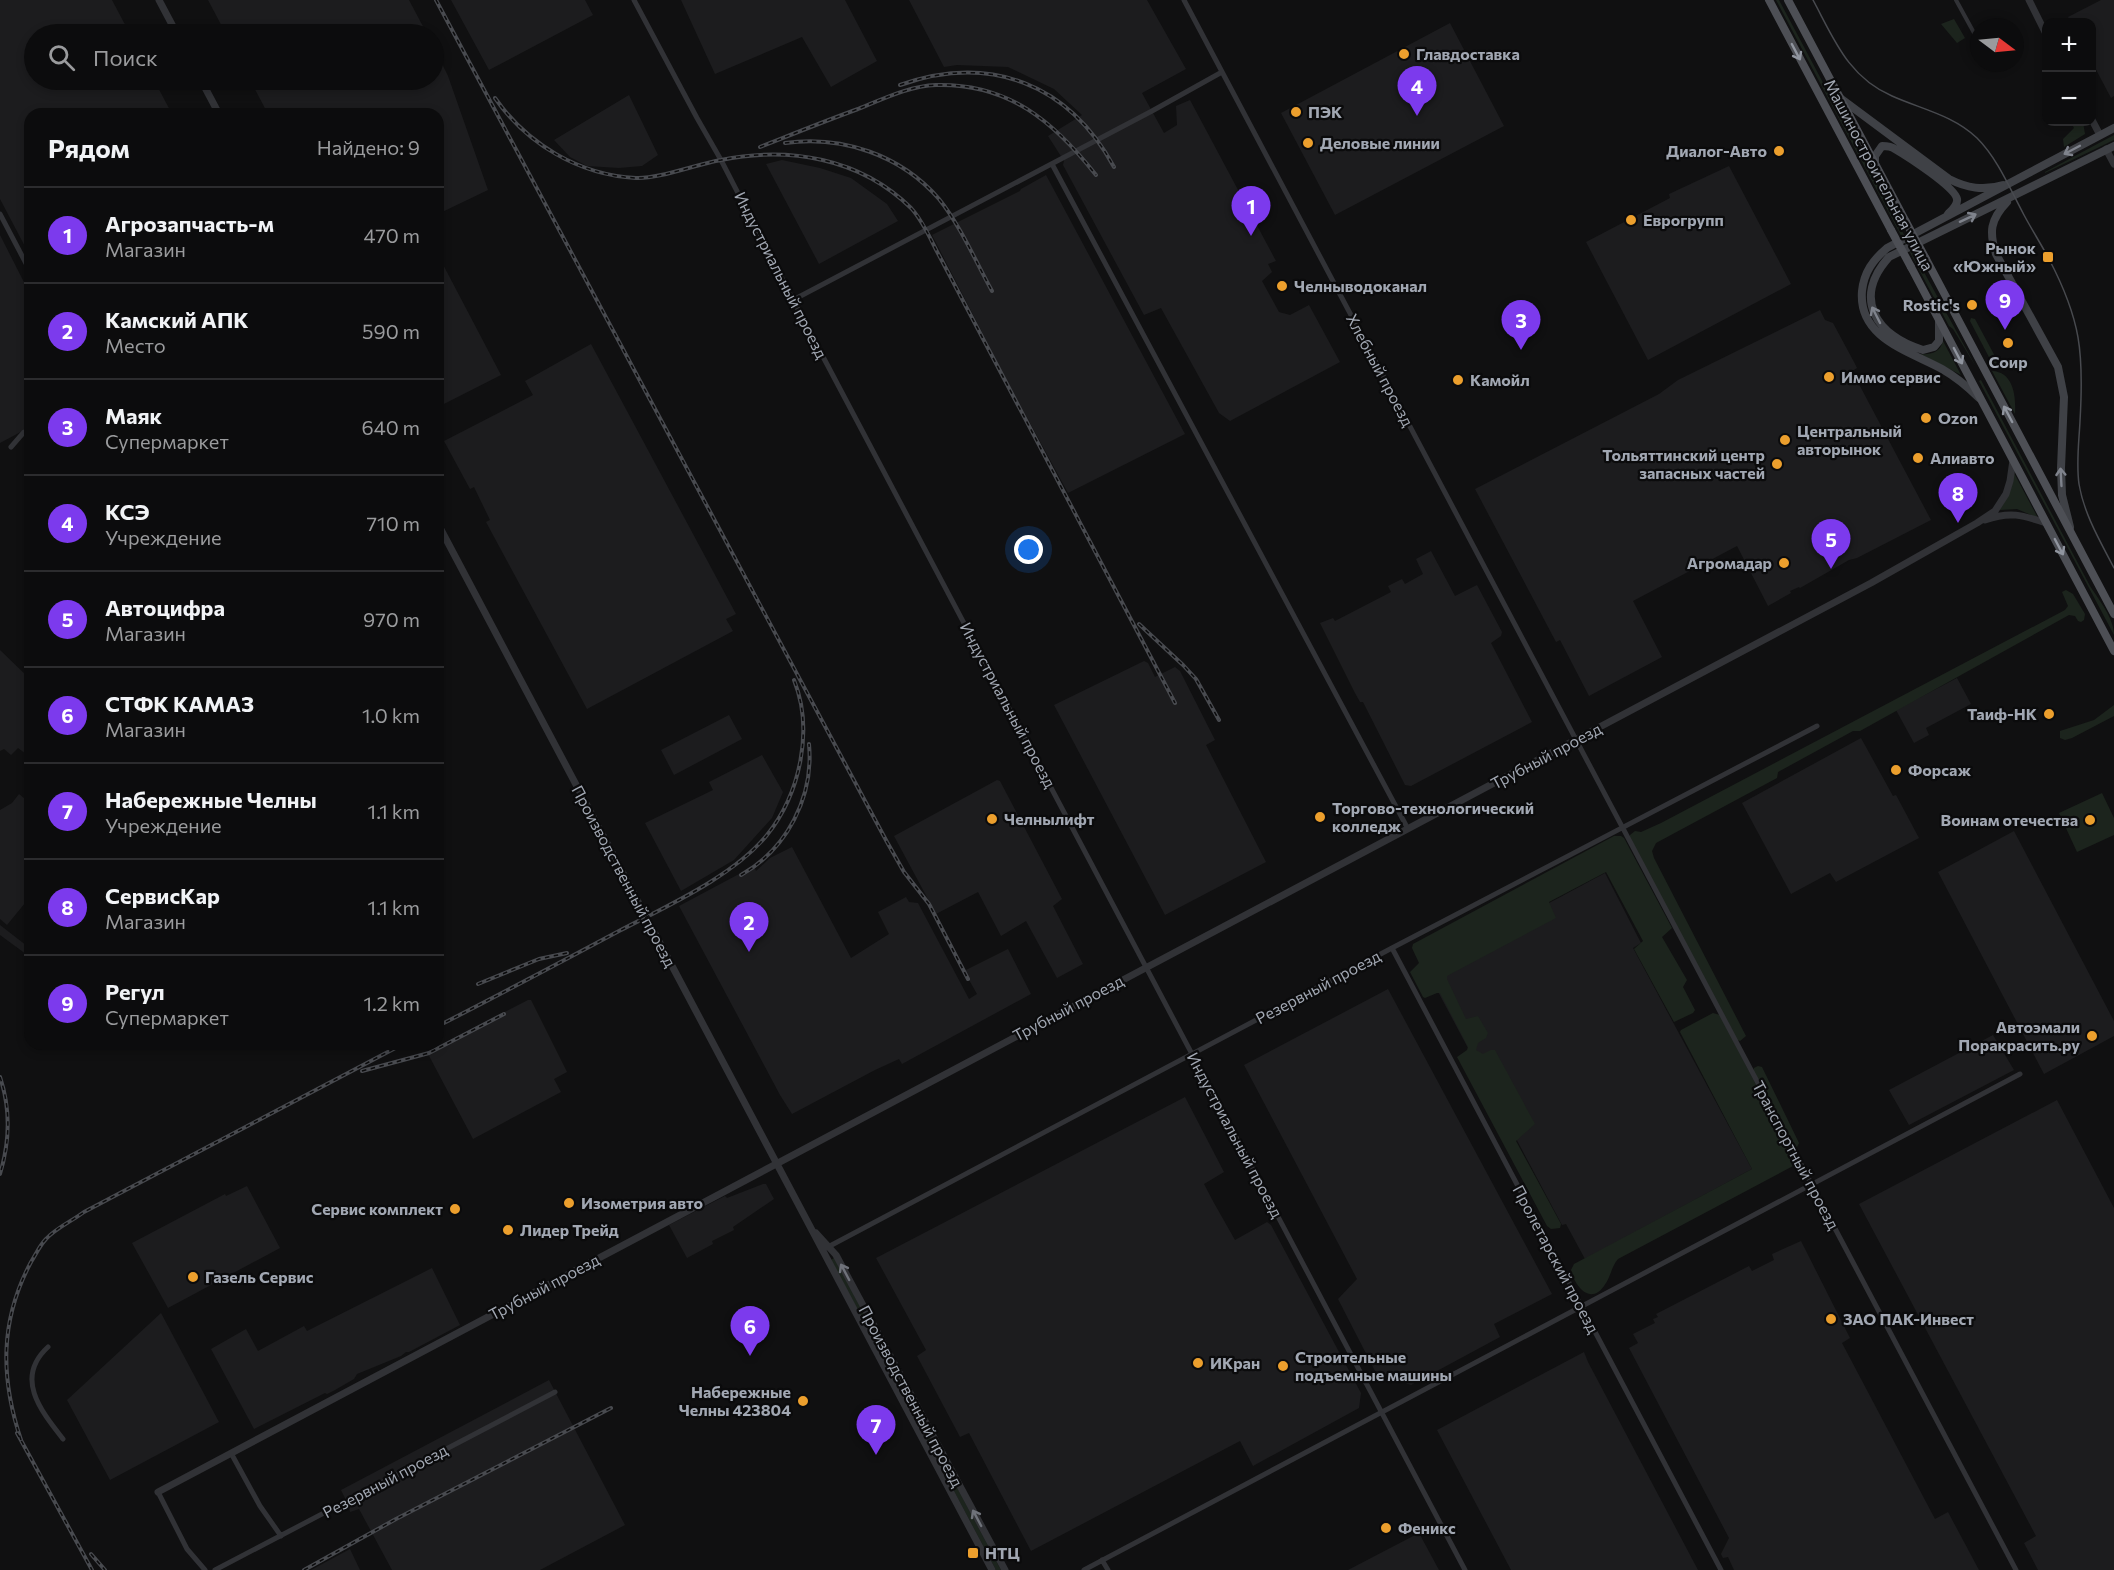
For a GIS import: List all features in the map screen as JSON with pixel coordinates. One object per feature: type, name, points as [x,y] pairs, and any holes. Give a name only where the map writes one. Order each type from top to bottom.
[{"type":"main road","name":"Машиностроительная улица","points":[[1769,0],[2114,651]]},
{"type":"main road","name":"Машиностроительная улица","points":[[1788,0],[2114,614]]},
{"type":"main road","points":[[1840,98],[1949,179],[1963,186],[1976,189],[1997,187],[2016,181]]},
{"type":"main road","points":[[1982,401],[1944,370],[1879,335],[1863,312],[1861,302],[1865,275],[1869,266],[1880,254],[2114,128]]},
{"type":"main road","points":[[1875,164],[1878,150],[1882,146],[1888,146],[1947,185],[1957,199],[1956,205],[1943,219]]},
{"type":"main road","points":[[1939,321],[1939,341],[1929,349],[1918,349],[1879,322],[1872,309],[1870,297],[1872,282],[1879,268],[1889,257],[2110,148]]},
{"type":"main road","points":[[2044,165],[2042,175],[2050,178]]},
{"type":"main road","points":[[2010,198],[1998,211],[1993,222],[1991,238],[1996,254],[2058,367],[2064,397],[2062,495],[2072,535]]},
{"type":"main road","points":[[1968,374],[1975,380],[1979,380],[1983,367]]},
{"type":"street","points":[[159,0],[172,24]]},
{"type":"street","name":"Индустриальный проезд","points":[[634,0],[721,160],[1465,1570]]},
{"type":"street","name":"Хлебный проезд","points":[[1184,0],[1576,740]]},
{"type":"street","points":[[1956,0],[1970,26]]},
{"type":"street","points":[[2029,0],[2042,26]]},
{"type":"street","points":[[793,300],[1222,72]]},
{"type":"street","points":[[206,90],[216,108]]},
{"type":"street","points":[[2095,126],[2100,135]]},
{"type":"street","points":[[2110,148],[2114,164]]},
{"type":"street","points":[[1052,164],[1408,829]]},
{"type":"street","points":[[0,214],[24,260]]},
{"type":"street","points":[[11,447],[24,432]]},
{"type":"street","points":[[1977,523],[1995,510],[2006,494],[2013,460]]},
{"type":"street","points":[[1977,523],[2004,514],[2024,515],[2046,523]]},
{"type":"street","name":"Трубный проезд","points":[[158,1492],[1853,593],[1977,523]]},
{"type":"street","name":"Производственный проезд","points":[[444,535],[810,1227],[825,1249],[992,1570]]},
{"type":"street","name":"Резервный проезд","points":[[825,1249],[1392,948],[1817,726]]},
{"type":"street","name":"Транспортный проезд","points":[[1576,740],[2016,1570]]},
{"type":"street","name":"Пролетарский проезд","points":[[1392,948],[1721,1570]]},
{"type":"street","points":[[1084,1570],[2020,1074]]},
{"type":"street","name":"Производственный проезд","points":[[825,1249],[836,1256],[1005,1570]]},
{"type":"street","points":[[48,1347],[40,1355],[31,1385],[41,1411],[63,1439]]},
{"type":"street","points":[[885,1368],[894,1363]]},
{"type":"street","name":"Резервный проезд","points":[[215,1570],[555,1392]]},
{"type":"street","points":[[231,1453],[260,1506],[280,1536]]},
{"type":"street","points":[[158,1492],[187,1549],[205,1570]]},
{"type":"street","points":[[1102,1560],[1108,1570]]},
{"type":"shaded area","points":[[0,0],[112,0],[125,24],[24,24],[24,90],[159,90],[169,108],[24,108],[24,245],[0,199]]},
{"type":"shaded area","points":[[208,0],[409,0],[422,24],[221,24]]},
{"type":"shaded area","points":[[451,0],[585,0],[593,15],[489,70]]},
{"type":"shaded area","points":[[681,0],[845,0],[877,61],[831,87],[802,37],[715,74]]},
{"type":"shaded area","points":[[909,0],[1147,0],[1186,69],[1142,93],[1164,133],[1177,125],[1176,106],[1190,100],[1276,261],[1268,264],[1272,272],[1262,281],[1279,312],[1290,315],[1309,305],[1340,362],[1230,421],[1219,413],[1161,308],[1144,315],[1063,165],[1064,161],[1048,136],[1082,115],[1054,89],[1008,67],[957,65],[944,67]]},
{"type":"shaded area","points":[[1776,0],[1779,0],[1976,367],[1949,326]]},
{"type":"shaded area","points":[[2101,0],[2114,0],[2114,96],[2111,98],[2096,70],[2096,18],[2068,17]]},
{"type":"shaded area","points":[[1954,19],[1965,38],[1957,43],[1941,24]]},
{"type":"shaded area","points":[[1450,23],[1504,126],[1335,215],[1281,113]]},
{"type":"shaded area","points":[[444,68],[488,190],[444,211],[444,108],[265,108],[255,90],[444,90]]},
{"type":"shaded area","points":[[629,95],[658,155],[642,166],[619,168],[587,166],[570,157],[554,140]]},
{"type":"shaded area","points":[[2073,126],[2084,126],[2085,134],[2064,147],[2063,139],[2074,128]]},
{"type":"shaded area","points":[[2114,135],[2114,140],[2045,173],[2045,172]]},
{"type":"shaded area","points":[[782,160],[820,168],[851,178],[887,204],[898,221],[819,264],[766,164]]},
{"type":"shaded area","points":[[1729,166],[1791,284],[1648,360],[1586,242],[1670,198],[1669,194]]},
{"type":"shaded area","points":[[1046,175],[1185,434],[1068,493],[932,235],[1020,191]]},
{"type":"shaded area","points":[[0,235],[24,282],[24,430],[0,443]]},
{"type":"shaded area","points":[[444,266],[501,375],[444,404]]},
{"type":"shaded area","points":[[1820,310],[1825,320],[1833,323],[1854,362],[1857,368],[1852,371],[1931,520],[1849,560],[1800,588],[1790,591],[1791,593],[1768,606],[1737,546],[1633,601],[1662,657],[1589,696],[1560,640],[1556,642],[1475,489],[1659,394],[1678,380]]},
{"type":"shaded area","points":[[1971,318],[1975,319],[1997,360],[1996,364],[1991,361],[1970,321]]},
{"type":"shaded area","points":[[1943,341],[1961,375],[1920,354],[1934,352],[1940,348]]},
{"type":"shaded area","points":[[591,344],[736,614],[726,619],[733,631],[587,709],[486,522],[490,520],[474,487],[470,489],[444,441],[533,395],[525,381]]},
{"type":"shaded area","points":[[1992,371],[2005,376],[2012,386],[2015,414]]},
{"type":"shaded area","points":[[1981,380],[2090,586],[2109,616],[2114,635],[1979,381]]},
{"type":"shaded area","points":[[2014,473],[2038,518],[2017,509],[1999,510]]},
{"type":"shaded area","points":[[1431,551],[1455,596],[1477,585],[1502,632],[1501,636],[1491,643],[1532,722],[1411,786],[1405,785],[1320,623],[1333,618],[1335,621],[1391,592],[1388,586],[1402,579],[1405,584],[1423,574],[1416,559]]},
{"type":"shaded area","points":[[2066,590],[2073,594],[2085,614],[2081,622],[2075,616],[2069,615],[1860,731],[1853,731],[1778,772],[1777,778],[1656,843],[1652,851],[1654,858],[1746,1036],[1740,1041],[1737,1040],[1630,839],[1630,835],[1635,831],[1641,832],[1661,823],[2065,610],[2068,606],[2062,592]]},
{"type":"shaded area","points":[[0,650],[24,673],[24,752],[18,748],[11,755],[4,749],[0,751]]},
{"type":"shaded area","points":[[1144,661],[1148,663],[1155,677],[1175,667],[1180,671],[1215,740],[1206,745],[1266,862],[1165,915],[1054,705]]},
{"type":"shaded area","points":[[1957,678],[1971,704],[1926,728],[1929,735],[1914,743],[1896,710]]},
{"type":"shaded area","points":[[2114,705],[2114,716],[2072,738],[2065,740],[2060,738],[2060,731],[2094,720]]},
{"type":"shaded area","points":[[729,715],[742,739],[674,775],[661,750]]},
{"type":"shaded area","points":[[1861,738],[1919,838],[1836,882],[1830,873],[1791,894],[1742,803]]},
{"type":"shaded area","points":[[762,755],[783,792],[772,818],[734,860],[681,891],[645,823],[713,790],[709,782]]},
{"type":"shaded area","points":[[997,780],[1000,781],[1062,899],[1053,906],[1083,964],[1057,978],[1026,921],[1001,936],[978,892],[936,914],[894,836]]},
{"type":"shaded area","points":[[2102,793],[2114,818],[2114,835],[2077,852],[2059,813]]},
{"type":"shaded area","points":[[19,794],[24,798],[24,904],[7,925],[0,919],[0,810],[12,803]]},
{"type":"shaded area","points":[[2014,831],[2114,1021],[2114,1036],[2044,1074],[1938,872]]},
{"type":"shaded area","points":[[1614,836],[1624,838],[1672,928],[1662,937],[1687,980],[1683,987],[1695,1010],[1693,1013],[1674,1022],[1634,949],[1643,941],[1606,872],[1549,902],[1556,918],[1447,976],[1466,1019],[1478,1016],[1488,1033],[1486,1038],[1478,1043],[1476,1050],[1483,1054],[1495,1050],[1535,1124],[1516,1141],[1561,1224],[1560,1228],[1551,1229],[1547,1226],[1457,1057],[1468,1047],[1440,993],[1423,997],[1410,972],[1419,963],[1412,948],[1413,944]]},
{"type":"shaded area","points":[[792,847],[851,958],[889,934],[878,912],[906,897],[909,902],[918,903],[969,999],[977,994],[964,971],[1008,949],[1031,994],[902,1064],[899,1059],[792,1114],[679,906],[754,866],[756,871],[770,858]]},
{"type":"shaded area","points":[[1605,873],[1641,943],[1633,948],[1752,1169],[1585,1259],[1566,1224],[1562,1225],[1426,969]]},
{"type":"shaded area","points":[[0,925],[24,944],[24,953],[0,935]]},
{"type":"shaded area","points":[[1388,989],[1552,1294],[1494,1324],[1500,1337],[1411,1385],[1376,1373],[1338,1299],[1357,1279],[1244,1065]]},
{"type":"shaded area","points":[[531,1000],[567,1072],[554,1079],[561,1092],[473,1139],[427,1052],[444,1050],[444,1043]]},
{"type":"shaded area","points":[[1713,1013],[1720,1015],[1795,1160],[1793,1166],[1618,1259],[1599,1292],[1588,1294],[1575,1282],[1571,1270],[1574,1264],[1752,1169],[1680,1032]]},
{"type":"shaded area","points":[[1993,1035],[2014,1070],[1909,1125],[1889,1090]]},
{"type":"shaded area","points":[[1758,1066],[1762,1067],[1799,1143],[1797,1147],[1793,1146],[1753,1072]]},
{"type":"shaded area","points":[[1185,1097],[1224,1172],[1204,1184],[1214,1203],[1235,1240],[1267,1222],[1271,1225],[1361,1393],[1359,1408],[1253,1466],[1240,1441],[1031,1551],[969,1433],[960,1437],[917,1356],[926,1350],[876,1258]]},
{"type":"shaded area","points":[[2057,1100],[2114,1208],[2114,1570],[2038,1570],[2024,1543],[2036,1536],[1859,1204]]},
{"type":"shaded area","points":[[766,1184],[774,1199],[733,1227],[734,1230],[712,1241],[713,1244],[687,1258],[669,1225],[725,1196],[727,1198]]},
{"type":"shaded area","points":[[247,1186],[280,1248],[168,1308],[132,1243],[225,1194],[226,1196]]},
{"type":"shaded area","points":[[1801,1241],[1850,1338],[1842,1343],[1935,1519],[1948,1512],[1979,1570],[1734,1570],[1728,1557],[1723,1558],[1721,1554],[1729,1538],[1629,1348],[1638,1343],[1633,1334],[1655,1323],[1653,1319],[1658,1317],[1656,1314],[1749,1266],[1752,1271],[1774,1260],[1772,1254]]},
{"type":"shaded area","points":[[834,1258],[887,1357],[884,1359],[831,1260]]},
{"type":"shaded area","points":[[432,1268],[460,1325],[401,1356],[357,1374],[354,1379],[335,1390],[254,1429],[211,1349],[246,1329],[258,1351],[304,1326],[307,1331]]},
{"type":"shaded area","points":[[161,1313],[219,1422],[110,1480],[67,1400]]},
{"type":"shaded area","points":[[1584,1352],[1698,1570],[1511,1570],[1437,1430]]},
{"type":"shaded area","points":[[895,1371],[1001,1570],[996,1570],[891,1373]]},
{"type":"shaded area","points":[[549,1380],[625,1525],[540,1570],[392,1570],[359,1509],[350,1512],[341,1490]]},
{"type":"shaded area","points":[[1419,1533],[1439,1570],[1348,1570]]},
{"type":"shaded area","points":[[350,1549],[360,1570],[311,1570]]},
{"type":"tram line","points":[[1813,0],[1844,56],[1864,78],[1892,96],[1947,118],[1977,138],[1997,165],[2049,259],[2068,300],[2078,337],[2081,376],[2078,460],[2081,495],[2098,537],[2114,568]]},
{"type":"railway","points":[[436,0],[887,842],[904,872],[929,904],[968,979]]},
{"type":"railway","points":[[900,85],[933,76],[965,73],[995,75],[1024,83],[1050,96],[1074,115],[1096,138],[1114,167]]},
{"type":"railway","points":[[760,147],[906,90],[936,85],[962,86],[986,91],[1028,109],[1064,138],[1096,175]]},
{"type":"railway","points":[[495,98],[508,115],[539,143],[556,154],[594,171],[615,176],[645,178],[747,156],[798,156],[846,167],[869,177],[891,191],[911,208],[928,233],[1175,703]]},
{"type":"railway","points":[[785,143],[828,142],[849,146],[869,151],[907,171],[924,184],[947,209],[992,291]]},
{"type":"railway","points":[[1139,624],[1196,679],[1219,720]]},
{"type":"railway","points":[[444,1023],[699,889],[737,864],[753,850],[767,835],[788,801],[800,761],[803,720],[794,680]]},
{"type":"railway","points":[[741,875],[772,851],[794,820],[807,783],[809,744]]},
{"type":"railway","points":[[478,984],[539,959],[567,953]]},
{"type":"railway","points":[[444,1045],[504,1014]]},
{"type":"railway","points":[[21,1440],[9,1394],[7,1371],[9,1327],[13,1305],[21,1284],[31,1262],[46,1239],[84,1212],[392,1050]]},
{"type":"railway","points":[[362,1071],[435,1050]]},
{"type":"railway","points":[[0,1077],[6,1101],[8,1126],[6,1150],[0,1174]]},
{"type":"railway","points":[[304,1570],[396,1519],[611,1408]]},
{"type":"railway","points":[[17,1433],[92,1570]]},
{"type":"railway","points":[[91,1554],[105,1570]]},
{"type":"place","name":"Главдоставка","points":[[1404,54]]},
{"type":"place","name":"ПЭК","points":[[1296,112]]},
{"type":"place","name":"КСЭ","points":[[1417,116]]},
{"type":"place","name":"Деловые линии","points":[[1308,143]]},
{"type":"place","name":"Диалог-Авто","points":[[1779,151]]},
{"type":"place","name":"Еврогрупп","points":[[1631,220]]},
{"type":"place","name":"Агрозапчасть-м","points":[[1251,236]]},
{"type":"place","name":"Рынок «Южный»","points":[[2048,257]]},
{"type":"place","name":"Челныводоканал","points":[[1282,286]]},
{"type":"place","name":"Rostic's","points":[[1972,305]]},
{"type":"place","name":"Регул","points":[[2005,330]]},
{"type":"place","name":"Соир","points":[[2008,343]]},
{"type":"place","name":"Маяк","points":[[1521,350]]},
{"type":"place","name":"Иммо сервис","points":[[1829,377]]},
{"type":"place","name":"Камойл","points":[[1458,380]]},
{"type":"place","name":"Ozon","points":[[1926,418]]},
{"type":"place","name":"Центральный авторынок","points":[[1785,440]]},
{"type":"place","name":"Алиавто","points":[[1918,458]]},
{"type":"place","name":"Тольяттинский центр запасных частей","points":[[1777,464]]},
{"type":"place","name":"СервисКар","points":[[1958,523]]},
{"type":"place","name":"Агромадар","points":[[1784,563]]},
{"type":"place","name":"Автоцифра","points":[[1831,569]]},
{"type":"place","name":"Таиф-НК","points":[[2049,714]]},
{"type":"place","name":"Форсаж","points":[[1896,770]]},
{"type":"place","name":"Торгово-технологический колледж","points":[[1320,817]]},
{"type":"place","name":"Челнылифт","points":[[992,819]]},
{"type":"place","name":"Воинам отечества","points":[[2090,820]]},
{"type":"place","name":"Камский АПК","points":[[749,952]]},
{"type":"place","name":"Автоэмали Поракрасить.ру","points":[[2092,1036]]},
{"type":"place","name":"Изометрия авто","points":[[569,1203]]},
{"type":"place","name":"Сервис комплект","points":[[455,1209]]},
{"type":"place","name":"Лидер Трейд","points":[[508,1230]]},
{"type":"place","name":"Газель Сервис","points":[[193,1277]]},
{"type":"place","name":"ЗАО ПАК-Инвест","points":[[1831,1319]]},
{"type":"place","name":"СТФК КАМАЗ","points":[[750,1356]]},
{"type":"place","name":"ИКран","points":[[1198,1363]]},
{"type":"place","name":"Строительные подъемные машины","points":[[1283,1366]]},
{"type":"place","name":"Набережные Челны 423804","points":[[803,1401]]},
{"type":"place","name":"Набережные Челны","points":[[876,1455]]},
{"type":"place","name":"Феникс","points":[[1386,1528]]},
{"type":"place","name":"НТЦ","points":[[973,1553]]}]
